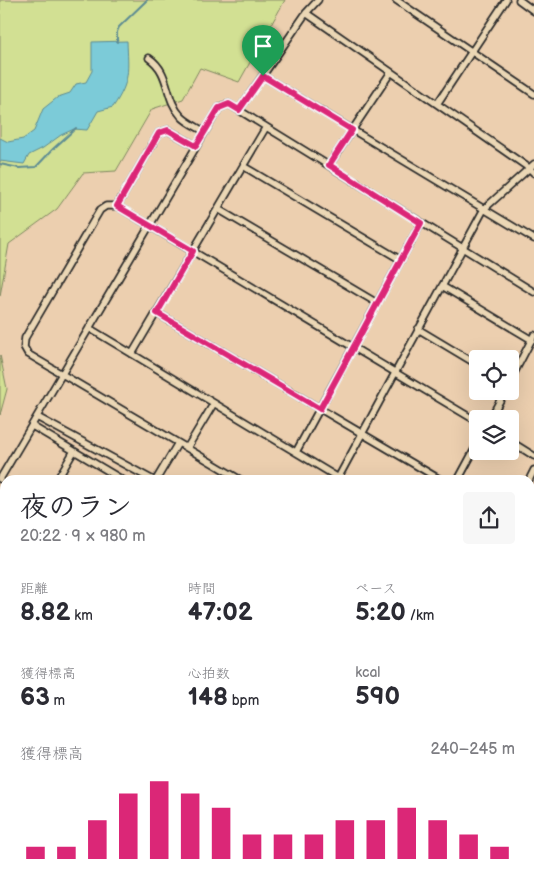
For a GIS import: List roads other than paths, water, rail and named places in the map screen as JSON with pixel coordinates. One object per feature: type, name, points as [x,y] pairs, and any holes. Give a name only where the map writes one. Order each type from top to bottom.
[{"type":"street","points":[[239,110],[306,13],[318,0]]},
{"type":"street","points":[[437,104],[506,0]]},
{"type":"street","points":[[519,0],[534,11]]},
{"type":"street","points":[[400,1],[534,94]]},
{"type":"street","points":[[306,13],[532,169],[484,209],[341,475]]},
{"type":"street","points":[[149,58],[164,73],[169,97],[182,117],[205,132]]},
{"type":"street","points":[[329,165],[391,72]]},
{"type":"street","points":[[263,76],[534,240]]},
{"type":"street","points":[[2,475],[219,108],[229,104],[534,292]]},
{"type":"street","points":[[132,354],[266,127]]},
{"type":"street","points":[[117,206],[159,133],[168,130],[196,146]]},
{"type":"street","points":[[243,166],[401,260]]},
{"type":"street","points":[[233,475],[28,354],[24,347],[25,338],[100,210],[106,206],[117,206],[469,417]]},
{"type":"street","points":[[218,209],[377,303]]},
{"type":"street","points":[[296,452],[421,223]]},
{"type":"street","points":[[442,286],[533,338],[519,364]]},
{"type":"street","points":[[157,313],[432,475]]},
{"type":"street","points":[[89,328],[333,475]]},
{"type":"street","points":[[418,329],[469,360]]},
{"type":"street","points":[[187,448],[214,403]]},
{"type":"street","points":[[37,417],[145,475]]},
{"type":"street","points":[[32,426],[115,475]]},
{"type":"street","points":[[157,475],[178,443]]},
{"type":"street","points":[[519,447],[534,456]]},
{"type":"street","points":[[60,475],[74,451]]},
{"type":"street","points":[[461,475],[469,460]]},
{"type":"water","points":[[127,41],[128,68],[126,82],[113,107],[98,111],[87,130],[74,129],[61,135],[29,155],[24,164],[0,161],[0,138],[8,142],[23,139],[34,131],[43,109],[58,97],[70,93],[76,84],[86,82],[92,71],[92,42]]},
{"type":"waterway","points":[[117,42],[119,27],[147,0]]},
{"type":"waterway","points":[[0,164],[19,168],[36,167],[76,128]]}]
